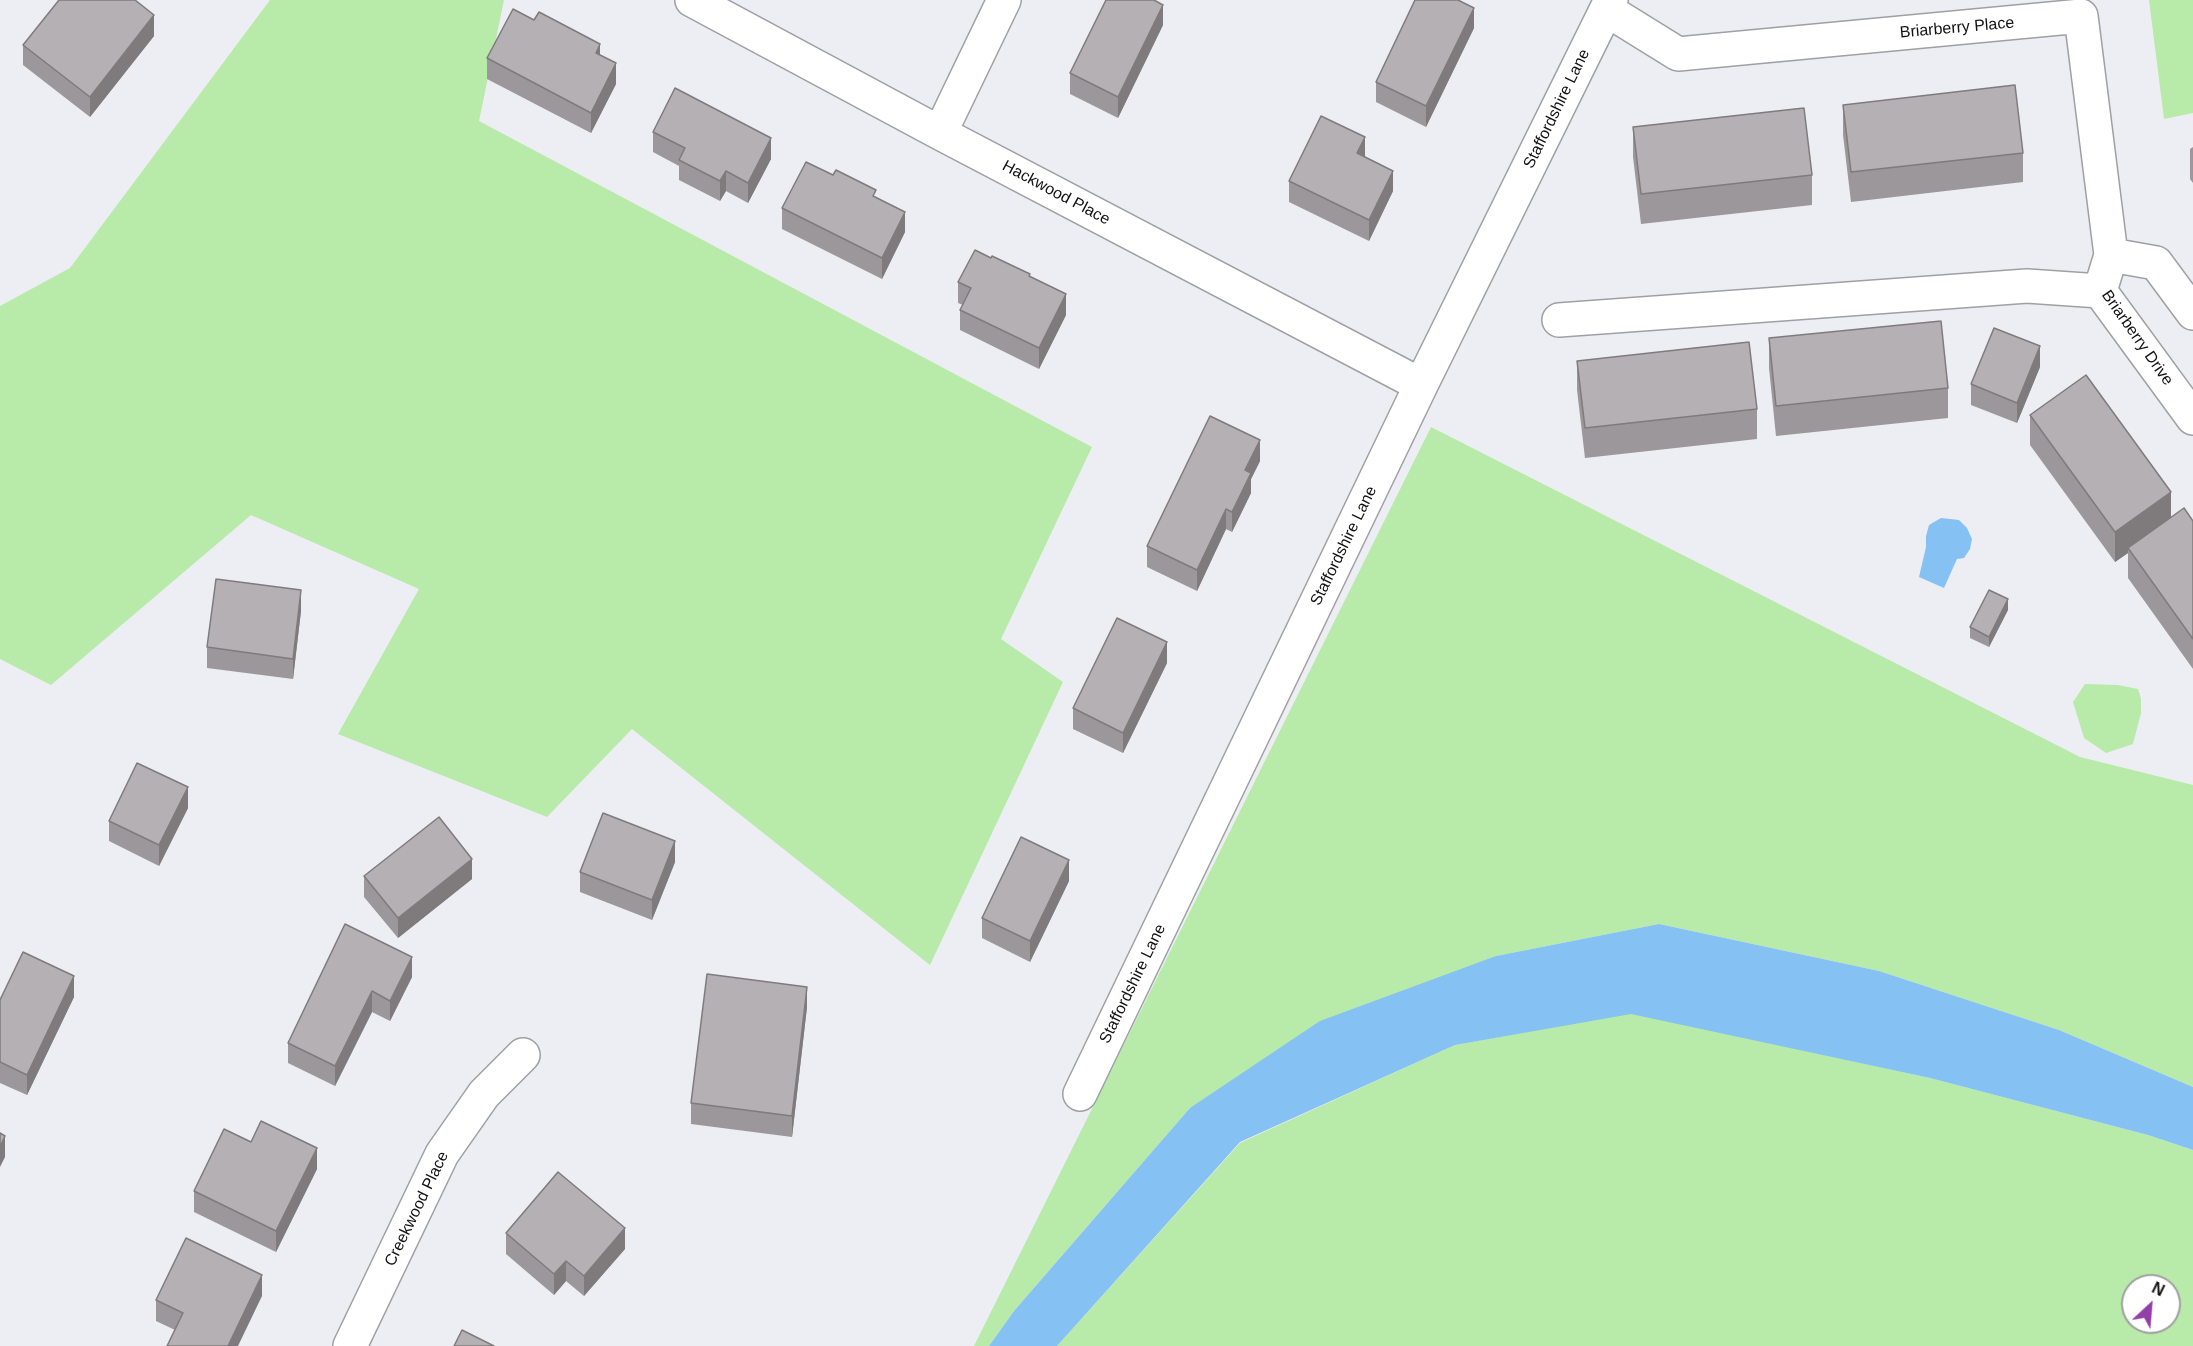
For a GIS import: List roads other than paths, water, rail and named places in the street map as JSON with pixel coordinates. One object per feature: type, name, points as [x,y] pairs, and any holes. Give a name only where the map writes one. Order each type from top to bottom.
[{"type":"street","name":"Hackwood Place","points":[[692,0],[940,133],[1421,384]]},
{"type":"street","points":[[940,133],[1004,0]]},
{"type":"street","name":"Briarberry Place","points":[[1609,5],[1678,54],[2081,16],[2110,255]]},
{"type":"street","name":"Staffordshire Lane","points":[[1080,1094],[1421,384],[1609,5]]},
{"type":"street","points":[[2110,255],[2156,263],[2193,313]]},
{"type":"street","name":"Briarberry Drive","points":[[2110,255],[2100,291],[2193,417]]},
{"type":"street","points":[[1559,320],[2027,286],[2100,291]]},
{"type":"street","name":"Creekwood Place","points":[[350,1346],[442,1154],[484,1094],[523,1055]]},
{"type":"water","points":[[1941,518],[1959,520],[1967,528],[1972,539],[1970,549],[1964,558],[1957,559],[1944,588],[1919,577],[1929,525]]},
{"type":"water","points":[[1659,924],[1879,971],[2059,1030],[2193,1087],[2193,1150],[2148,1135],[1930,1078],[1631,1014],[1455,1045],[1240,1142],[1057,1346],[989,1346],[1014,1311],[1190,1108],[1320,1021],[1496,956]]}]
